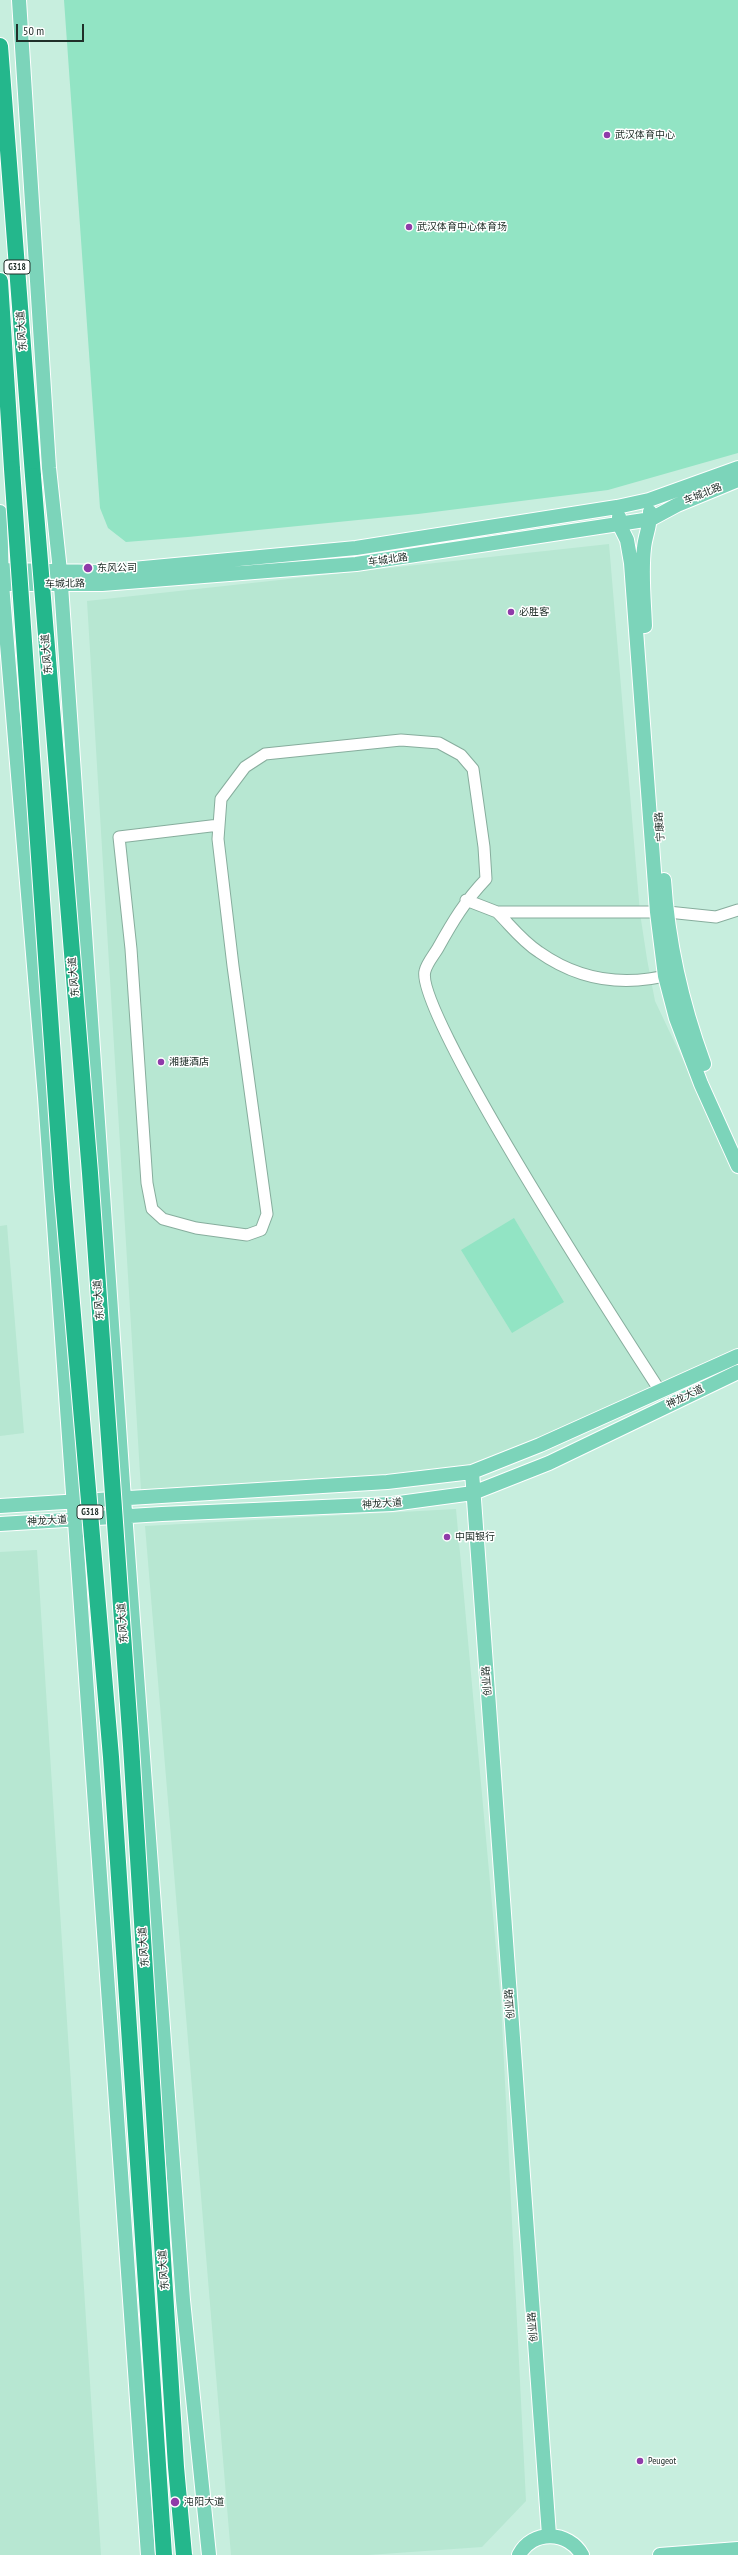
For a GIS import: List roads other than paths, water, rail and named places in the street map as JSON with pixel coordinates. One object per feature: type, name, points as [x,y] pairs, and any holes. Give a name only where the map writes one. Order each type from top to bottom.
[{"type":"highway","name":"东风大道","points":[[0,46],[92,1197],[131,1738],[176,2467],[184,2555]]},
{"type":"highway","name":"东风大道","points":[[0,281],[19,596],[62,1187],[111,1757],[164,2555]]},
{"type":"main road","points":[[19,0],[49,468],[61,578],[124,1499],[184,2300],[210,2555]]},
{"type":"main road","name":"车城北路","points":[[1,577],[27,584],[101,572],[356,548],[617,507],[648,500],[738,468]]},
{"type":"main road","name":"车城北路","points":[[1,577],[26,570],[61,578],[102,584],[356,564],[620,526],[650,519],[677,505],[738,480]]},
{"type":"main road","name":"宁康路","points":[[648,500],[650,519],[643,554],[645,626],[662,912],[671,975],[708,1077],[738,1143]]},
{"type":"main road","points":[[617,507],[620,526],[627,540],[631,570],[662,912]]},
{"type":"main road","points":[[0,512],[1,577],[44,1089],[76,1520],[148,2555]]},
{"type":"main road","points":[[671,975],[676,1018],[701,1084],[737,1158]]},
{"type":"main road","name":"神龙大道","points":[[0,1506],[74,1500],[124,1499],[387,1482],[472,1472],[540,1445],[738,1356]]},
{"type":"main road","name":"神龙大道","points":[[0,1524],[392,1504],[473,1493],[549,1463],[738,1372]]},
{"type":"main road","name":"创业路","points":[[472,1472],[549,2536]]},
{"type":"main road","points":[[519,2555],[527,2544],[537,2538],[549,2536],[571,2542],[582,2555]]},
{"type":"main road","points":[[660,2555],[738,2549]]},
{"type":"street","points":[[219,825],[119,837],[131,949],[147,1175],[152,1209],[163,1219],[196,1228],[246,1235],[262,1230],[267,1214],[233,966],[218,839],[221,799],[245,766],[265,754],[401,740],[439,743],[461,755],[472,769],[478,793],[486,879],[466,900],[455,915],[424,972],[429,998],[442,1031],[471,1082],[560,1232],[660,1391]]},
{"type":"street","points":[[466,900],[497,912],[662,912],[716,917],[738,910]]},
{"type":"street","points":[[497,912],[515,932],[539,953],[589,977],[607,982],[671,975]]},
{"type":"place","name":"武汉体育中心","points":[[607,135]]},
{"type":"place","name":"武汉体育中心体育场","points":[[409,227]]},
{"type":"place","name":"东风公司","points":[[88,568]]},
{"type":"place","name":"必胜客","points":[[511,612]]},
{"type":"place","name":"湘捷酒店","points":[[161,1062]]},
{"type":"place","name":"中国银行","points":[[447,1537]]},
{"type":"place","name":"Peugeot","points":[[640,2461]]},
{"type":"place","name":"沌阳大道","points":[[175,2502]]}]
